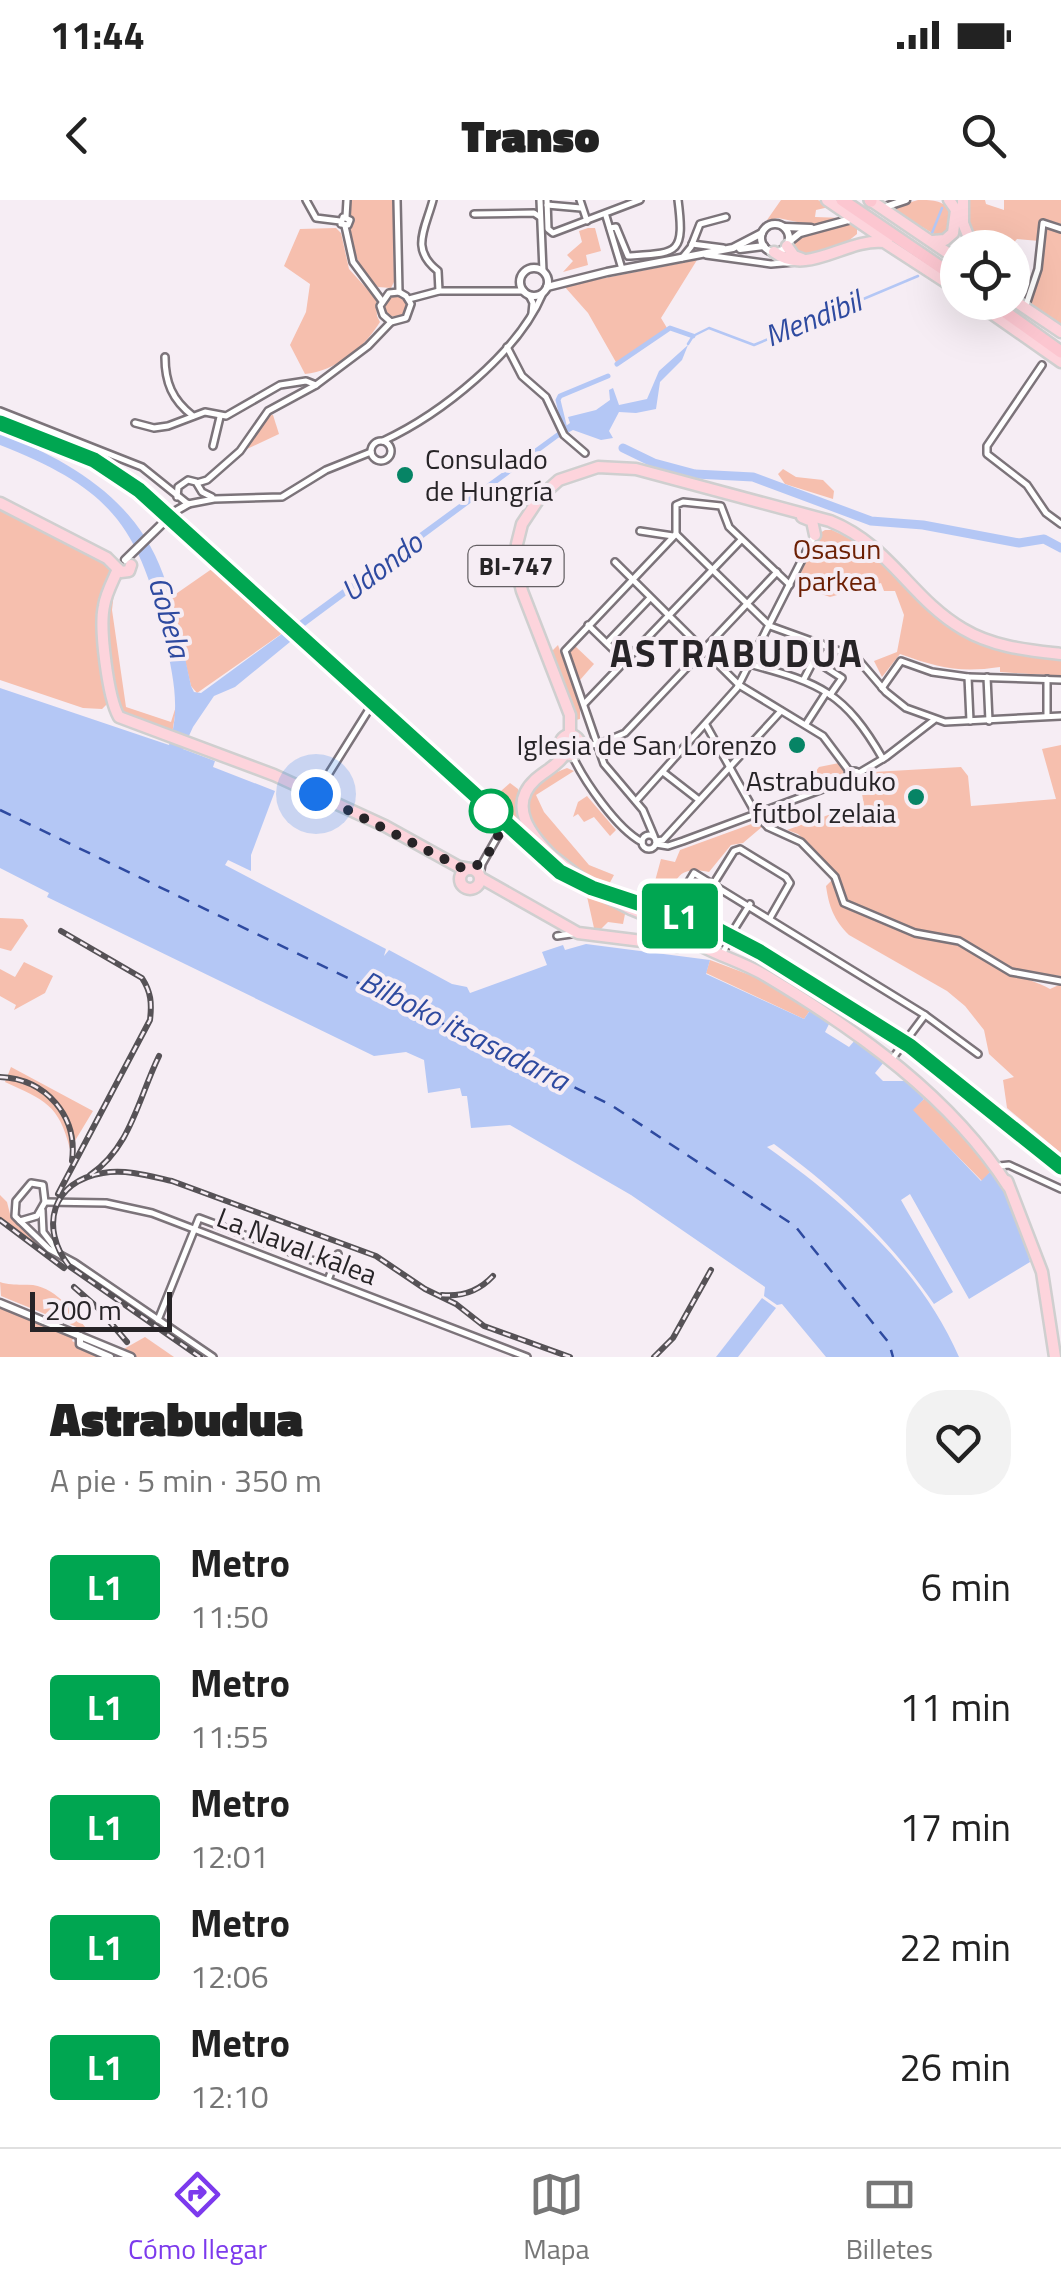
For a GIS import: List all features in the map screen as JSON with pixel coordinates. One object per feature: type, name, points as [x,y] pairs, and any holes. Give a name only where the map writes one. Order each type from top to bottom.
[{"type":"highway","points":[[842,200],[940,273]]},
{"type":"highway","points":[[854,200],[940,260]]},
{"type":"highway","points":[[1008,320],[1061,352]]},
{"type":"highway","points":[[1028,320],[1061,343]]},
{"type":"main road","points":[[827,200],[853,221],[892,240]]},
{"type":"main road","points":[[871,200],[940,247]]},
{"type":"main road","points":[[930,240],[945,240],[954,233],[957,219],[949,200]]},
{"type":"main road","points":[[963,200],[966,230]]},
{"type":"main road","points":[[846,246],[859,235],[853,221]]},
{"type":"main road","points":[[769,249],[802,261],[846,246],[892,240]]},
{"type":"main road","points":[[788,243],[794,256],[802,261]]},
{"type":"main road","points":[[1030,311],[1061,332]]},
{"type":"main road","points":[[1003,320],[1061,364]]},
{"type":"main road","name":"BI-747","points":[[678,938],[663,922],[598,892],[552,856],[530,832],[522,807],[532,783],[579,750],[570,714],[516,567],[520,530],[540,496],[571,474],[618,466],[815,517],[844,527],[881,551],[930,604],[962,629],[1004,646],[1061,654]]},
{"type":"main road","points":[[0,503],[125,564],[106,596],[102,618],[116,712],[127,722],[189,742],[316,794],[474,874],[560,930],[662,942],[678,938]]},
{"type":"main road","points":[[773,505],[812,522],[817,533]]},
{"type":"main road","points":[[815,517],[817,533]]},
{"type":"main road","points":[[817,533],[824,527],[844,527]]},
{"type":"main road","name":"BI-747","points":[[568,755],[560,742],[575,739]]},
{"type":"main road","points":[[560,930],[678,938],[723,953],[790,990],[890,1062],[999,1166],[1040,1266],[1055,1357]]},
{"type":"main road","points":[[982,1147],[1008,1186]]},
{"type":"street","points":[[306,200],[316,218],[344,221]]},
{"type":"street","points":[[347,200],[344,221],[353,262],[378,292],[381,311],[389,320],[402,321],[409,314],[409,300]]},
{"type":"street","points":[[397,200],[399,292]]},
{"type":"street","points":[[433,200],[422,253],[425,261],[438,271],[439,291]]},
{"type":"street","points":[[545,202],[548,229],[554,233],[606,216],[621,202],[640,200]]},
{"type":"street","points":[[610,228],[616,226],[628,256],[667,254],[682,229],[678,200]]},
{"type":"street","points":[[888,206],[906,200]]},
{"type":"street","points":[[545,202],[580,204],[587,221]]},
{"type":"street","points":[[398,434],[389,457],[374,458],[374,444],[398,434],[446,401],[507,348],[534,315],[546,286],[539,269],[540,217],[545,202]]},
{"type":"street","points":[[474,214],[540,217]]},
{"type":"street","points":[[606,216],[622,269]]},
{"type":"street","points":[[682,258],[702,222],[726,217]]},
{"type":"street","points":[[409,300],[439,291],[526,293],[561,282],[682,258],[769,249],[788,243],[800,233],[853,221]]},
{"type":"street","points":[[702,222],[700,236],[704,244]]},
{"type":"street","points":[[704,255],[732,248],[774,223],[785,227],[832,225]]},
{"type":"street","points":[[1030,292],[1040,261],[1043,223],[1061,228]]},
{"type":"street","points":[[785,227],[788,243]]},
{"type":"street","points":[[762,233],[769,249]]},
{"type":"street","points":[[691,245],[732,248]]},
{"type":"street","points":[[691,245],[692,257]]},
{"type":"street","points":[[704,255],[771,264],[802,261]]},
{"type":"street","points":[[508,290],[520,282],[526,270],[539,269]]},
{"type":"street","points":[[520,282],[533,308],[523,328]]},
{"type":"street","points":[[378,292],[399,292],[409,300]]},
{"type":"street","points":[[382,301],[388,294]]},
{"type":"street","points":[[162,482],[207,480],[240,452],[264,415],[316,386],[373,342],[389,320]]},
{"type":"street","points":[[1037,345],[1042,366]]},
{"type":"street","points":[[507,348],[525,379],[546,397],[564,435],[586,452]]},
{"type":"street","points":[[166,357],[172,394],[193,416]]},
{"type":"street","points":[[1061,364],[1051,360],[1042,366],[986,450],[990,459],[1027,485],[1046,513],[1061,524]]},
{"type":"street","points":[[135,424],[168,426],[205,412],[220,417],[280,385],[306,381],[316,386]]},
{"type":"street","points":[[0,411],[142,466],[188,504]]},
{"type":"street","points":[[214,446],[220,417]]},
{"type":"street","points":[[382,441],[390,448]]},
{"type":"street","points":[[125,564],[175,511],[188,504],[198,500],[282,498],[326,470],[371,452]]},
{"type":"street","points":[[198,483],[202,492],[214,499]]},
{"type":"street","points":[[175,511],[181,484]]},
{"type":"street","points":[[198,500],[202,492]]},
{"type":"street","points":[[656,841],[636,801],[607,770],[566,648],[675,535],[673,507],[683,502],[722,506],[727,524],[790,584]]},
{"type":"street","points":[[640,531],[675,535],[770,626],[856,657],[896,701],[934,720],[970,722],[1061,716]]},
{"type":"street","points":[[636,801],[739,685],[817,533]]},
{"type":"street","points":[[584,704],[741,540]]},
{"type":"street","points":[[615,562],[739,685],[823,736],[850,772],[859,773],[883,759],[934,720]]},
{"type":"street","points":[[575,739],[597,745],[626,733],[777,572]]},
{"type":"street","points":[[607,643],[650,598]]},
{"type":"street","points":[[588,625],[624,660]]},
{"type":"street","points":[[804,679],[822,644]]},
{"type":"street","points":[[806,725],[842,678],[814,660]]},
{"type":"street","points":[[882,688],[901,661],[932,672],[968,677],[1061,680]]},
{"type":"street","points":[[749,664],[804,679],[828,694],[852,712],[883,759]]},
{"type":"street","points":[[968,677],[970,722]]},
{"type":"street","points":[[987,677],[988,721]]},
{"type":"street","points":[[1046,717],[1047,680]]},
{"type":"street","points":[[316,794],[368,711]]},
{"type":"street","points":[[568,755],[632,836],[648,848],[663,840],[781,711]]},
{"type":"street","points":[[922,714],[924,727]]},
{"type":"street","points":[[924,727],[945,722]]},
{"type":"street","points":[[706,725],[756,814],[768,827],[797,839],[838,884],[839,895],[849,906],[915,934],[960,942],[1011,972],[1061,980]]},
{"type":"street","points":[[552,769],[566,764],[578,770]]},
{"type":"street","points":[[662,772],[699,800]]},
{"type":"street","points":[[642,842],[647,835],[668,846],[847,780],[850,772]]},
{"type":"street","points":[[847,780],[858,784],[859,773]]},
{"type":"street","points":[[474,874],[502,829]]},
{"type":"street","points":[[714,883],[734,851],[743,850],[788,878],[788,890],[770,918]]},
{"type":"street","points":[[698,909],[681,901],[680,893],[694,873],[925,1014],[978,1054]]},
{"type":"street","points":[[723,953],[750,904]]},
{"type":"street","points":[[890,1062],[925,1014]]},
{"type":"street","points":[[999,1166],[1009,1165],[1061,1189]]},
{"type":"street","name":"La Naval kalea","points":[[20,1221],[14,1209],[31,1183],[43,1185],[45,1202],[106,1203],[152,1213],[527,1357]]},
{"type":"street","points":[[45,1202],[43,1232],[58,1252]]},
{"type":"street","points":[[20,1221],[31,1220],[42,1210]]},
{"type":"street","points":[[158,1320],[201,1218],[333,1268]]},
{"type":"street","points":[[20,1221],[40,1242],[213,1357]]},
{"type":"street","points":[[328,1280],[338,1254]]},
{"type":"street","points":[[0,1303],[131,1357]]},
{"type":"street","points":[[1048,1308],[1061,1307]]},
{"type":"street","points":[[80,1336],[80,1344],[110,1357]]},
{"type":"green space","points":[[350,200],[393,200],[391,288],[378,287],[357,258],[351,236]]},
{"type":"green space","points":[[781,200],[818,200],[829,207],[816,210],[815,217],[844,218],[812,225],[778,218],[767,220]]},
{"type":"green space","points":[[918,200],[942,203],[953,214],[951,230],[940,230],[937,236],[891,208]]},
{"type":"green space","points":[[967,200],[985,200],[986,204],[1004,210],[1004,200],[1061,200],[1061,224],[1045,219],[1039,241],[1030,240],[1030,230],[970,230]]},
{"type":"green space","points":[[851,223],[857,225],[857,234],[847,242],[806,256],[794,249],[795,240],[801,236]]},
{"type":"green space","points":[[1045,226],[1061,231],[1061,325],[1030,304],[1041,268]]},
{"type":"green space","points":[[336,228],[341,233],[349,269],[376,299],[380,322],[348,357],[305,374],[290,345],[306,312],[310,284],[284,266],[300,229]]},
{"type":"green space","points":[[595,228],[601,251],[586,255],[588,265],[563,272],[573,261],[567,255],[582,242],[579,231]]},
{"type":"green space","points":[[697,260],[661,318],[667,328],[617,364],[588,313],[564,286]]},
{"type":"green space","points":[[396,295],[404,298],[404,314],[396,317],[388,314],[385,306],[388,298]]},
{"type":"green space","points":[[269,414],[273,415],[279,434],[247,449]]},
{"type":"green space","points":[[783,469],[796,477],[823,480],[834,491],[833,499],[785,484],[778,474]]},
{"type":"green space","points":[[0,508],[103,561],[114,571],[98,612],[109,697],[102,709],[83,708],[0,680]]},
{"type":"green space","name":"Osasun parkea","points":[[825,530],[849,538],[876,557],[946,625],[992,647],[1061,659],[1061,676],[1000,672],[1000,667],[950,668],[900,654],[882,677],[874,661],[897,652],[904,615],[895,591],[884,591],[881,583],[830,597],[795,585]]},
{"type":"green space","points":[[216,566],[287,630],[197,693],[191,686],[170,598]]},
{"type":"green space","points":[[114,592],[112,610],[126,707],[171,722],[177,703],[172,734],[122,714],[118,707],[106,621]]},
{"type":"green space","points":[[558,645],[580,707],[580,719],[576,720],[551,652]]},
{"type":"green space","points":[[574,645],[594,664],[580,680],[569,653]]},
{"type":"green space","points":[[1061,745],[1061,976],[1014,970],[1050,989],[1061,984],[1061,1153],[1007,1108],[1003,1080],[1014,1077],[989,1054],[984,1030],[965,1006],[947,991],[849,935],[836,918],[827,894],[826,886],[838,874],[798,834],[787,830],[853,806],[867,823],[861,788],[865,776],[873,772],[961,767],[968,776],[971,806],[1056,799],[1042,749]]},
{"type":"green space","points":[[839,763],[846,772],[843,777],[803,788],[819,767]]},
{"type":"green space","points":[[567,768],[574,771],[536,795],[544,812],[589,865],[614,875],[607,888],[551,849],[529,814],[530,797],[542,781]]},
{"type":"green space","points":[[510,783],[518,789],[519,802],[542,850],[496,809],[499,804],[493,798]]},
{"type":"green space","points":[[587,796],[616,830],[610,836],[594,817],[584,822],[578,814],[573,817],[578,802]]},
{"type":"green space","points":[[757,822],[763,826],[743,843],[731,845],[709,872],[690,871],[679,876],[664,905],[652,892],[661,859],[675,862],[680,850]]},
{"type":"green space","points":[[586,892],[625,914],[623,924],[608,922],[600,930],[594,928]]},
{"type":"green space","points":[[0,918],[23,919],[28,926],[11,951],[0,948]]},
{"type":"green space","points":[[710,960],[758,978],[811,1009],[804,1019],[706,973]]},
{"type":"green space","points":[[24,962],[53,976],[45,993],[14,1010],[16,1005],[0,996],[0,969],[15,977]]},
{"type":"green space","points":[[11,1067],[93,1111],[70,1149],[61,1122],[48,1105],[5,1082]]},
{"type":"green space","points":[[916,1092],[929,1100],[993,1169],[982,1181],[912,1110],[924,1099]]},
{"type":"green space","points":[[0,1195],[7,1202],[11,1218],[51,1257],[0,1219]]},
{"type":"green space","points":[[0,1282],[42,1287],[65,1303],[89,1332],[1,1296]]},
{"type":"green space","points":[[0,1305],[74,1337],[72,1341],[103,1357],[0,1357]]},
{"type":"green space","points":[[145,1337],[174,1357],[134,1357],[122,1350]]},
{"type":"water","points":[[688,345],[682,360],[660,382],[656,409],[619,412],[609,431],[613,438],[601,440],[573,430],[558,438],[294,634],[296,637],[235,687],[214,696],[183,749],[215,761],[213,767],[275,791],[251,855],[251,871],[228,860],[225,865],[386,949],[384,956],[389,950],[452,984],[467,987],[470,993],[547,965],[542,952],[563,945],[565,950],[586,944],[710,960],[706,974],[804,1019],[811,1009],[830,1022],[825,1032],[849,1047],[856,1039],[884,1062],[875,1073],[883,1081],[906,1081],[924,1099],[913,1110],[981,1181],[993,1169],[1019,1221],[1030,1262],[969,1299],[910,1194],[901,1200],[953,1292],[934,1304],[899,1258],[840,1198],[774,1144],[767,1147],[824,1190],[877,1239],[923,1294],[959,1357],[826,1357],[782,1304],[764,1296],[765,1287],[631,1195],[510,1125],[471,1128],[467,1096],[462,1096],[460,1088],[428,1093],[424,1060],[406,1052],[374,1056],[47,897],[49,893],[0,868],[0,688],[169,745],[175,692],[155,599],[130,538],[93,495],[68,477],[0,445],[0,433],[75,470],[98,486],[136,524],[163,574],[191,686],[194,692],[201,693],[570,423],[568,417],[596,410],[610,400],[609,390],[613,388],[619,405],[647,399],[659,371]]},
{"type":"water","points":[[762,1298],[776,1308],[738,1357],[716,1357]]},
{"type":"waterway","points":[[932,233],[942,208]]},
{"type":"waterway","name":"Mendibil","points":[[688,344],[693,336],[709,328],[754,345],[918,276]]},
{"type":"waterway","points":[[617,364],[670,328],[693,336]]},
{"type":"waterway","points":[[565,429],[560,396],[608,376]]},
{"type":"waterway","name":"Udondo","points":[[623,448],[654,463],[695,474],[753,477],[871,521],[923,525],[1019,543],[1044,539],[1061,548]]},
{"type":"ferry route","points":[[0,810],[611,1105],[795,1226],[889,1343],[893,1357]]},
{"type":"railway","points":[[0,423],[93,460],[139,490],[561,872],[602,892],[732,936],[820,986],[903,1042],[1061,1168]]},
{"type":"railway","points":[[58,1194],[150,1020],[151,1008],[142,978],[61,931]]},
{"type":"railway","points":[[90,1175],[104,1164],[124,1136],[159,1056]]},
{"type":"railway","points":[[0,1077],[31,1085],[56,1103],[70,1129],[72,1161]]},
{"type":"railway","points":[[200,1357],[69,1266],[54,1236],[53,1222],[62,1196],[72,1185],[112,1172],[172,1181],[376,1256],[425,1289],[456,1304],[484,1326],[570,1357]]},
{"type":"railway","points":[[0,1220],[64,1268]]},
{"type":"railway","points":[[654,1357],[673,1338],[711,1270]]},
{"type":"railway","points":[[442,1295],[470,1292],[493,1276]]},
{"type":"railway","points":[[74,1287],[127,1342]]},
{"type":"metro line","name":"L1","points":[[0,423],[94,460],[139,490],[560,872],[592,888],[716,929],[760,952],[910,1046],[1061,1167]]},
{"type":"place","name":"Consulado de Hungría","points":[[405,475]]},
{"type":"place","name":"Iglesia de San Lorenzo","points":[[797,745]]},
{"type":"place","name":"Astrabuduko futbol zelaia","points":[[916,797]]},
{"type":"district","name":"ASTRABUDUA","points":[[737,654]]},
{"type":"route","points":[[316,794],[464,869],[482,864],[502,829],[491,811]]},
{"type":"water label","name":"Gobela","points":[[169,617]]},
{"type":"water label","name":"Bilboko itsasadarra","points":[[464,1031]]}]
